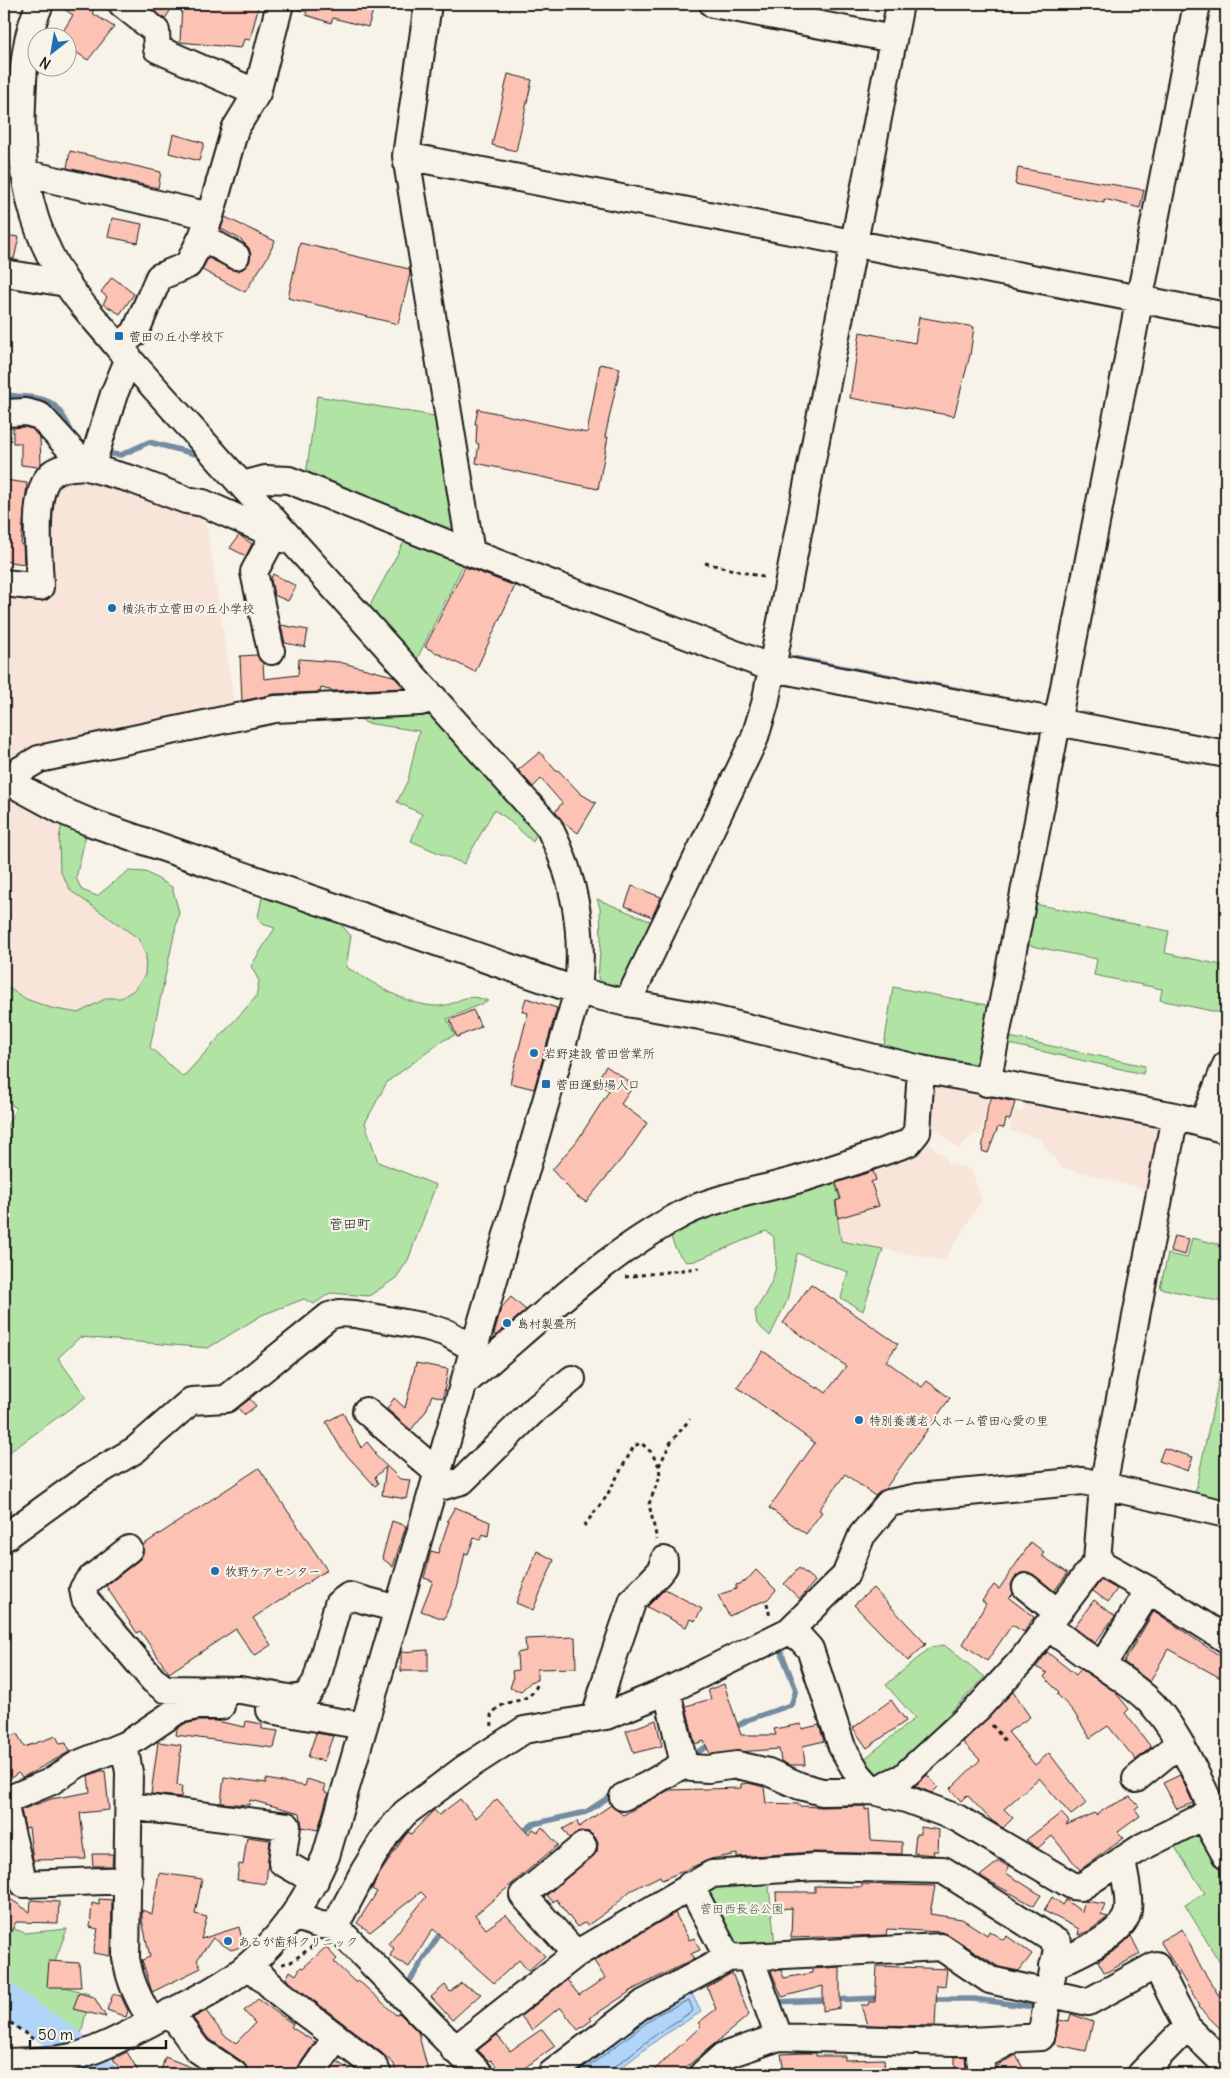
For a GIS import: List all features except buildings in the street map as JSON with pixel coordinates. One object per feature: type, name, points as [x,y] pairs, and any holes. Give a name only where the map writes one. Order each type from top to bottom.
[{"type":"street","points":[[4,2062],[71,2058],[96,2050],[212,1989],[249,1965],[294,1916],[314,1881],[326,1856],[578,990],[581,942],[574,893],[561,850],[549,827],[527,800],[242,485],[124,352],[66,283],[45,246],[32,211],[24,173],[20,137],[26,43],[40,4]]},
{"type":"street","points":[[122,4],[156,31],[158,49],[257,93]]},
{"type":"street","points":[[91,466],[114,394],[124,352],[135,333],[159,277],[188,265],[206,227],[235,129],[257,93],[280,4]]},
{"type":"street","points":[[713,4],[893,39]]},
{"type":"street","points":[[627,1003],[754,740],[772,668],[789,584],[900,4]]},
{"type":"street","points":[[987,1082],[1197,4]]},
{"type":"street","points":[[425,5],[406,156],[471,553]]},
{"type":"street","points":[[406,156],[1226,316]]},
{"type":"street","points":[[24,173],[206,227],[236,256]]},
{"type":"street","points":[[4,273],[66,283]]},
{"type":"street","points":[[4,413],[26,412],[40,416],[91,466]]},
{"type":"street","points":[[4,583],[40,587],[38,508],[41,493],[52,473],[64,468],[91,466],[131,479],[186,500],[203,503],[298,545]]},
{"type":"street","points":[[242,485],[265,478],[289,480],[471,553],[772,668],[1226,754]]},
{"type":"street","points":[[271,651],[254,572],[274,535]]},
{"type":"street","points":[[4,779],[39,759],[275,708],[420,702],[434,698]]},
{"type":"street","points":[[4,779],[63,811],[89,822],[578,990],[627,1003],[700,1016],[921,1069],[1175,1116],[1215,1126],[1226,1065]]},
{"type":"street","points":[[463,1384],[585,1281],[631,1246],[685,1213],[728,1198],[822,1173],[908,1143],[917,1132],[921,1069]]},
{"type":"street","points":[[873,1791],[903,1777],[978,1708],[1022,1660],[1097,1561],[1103,1486],[1175,1116]]},
{"type":"street","points":[[4,1538],[84,1480],[135,1450],[191,1401],[226,1399],[322,1320],[339,1313],[427,1326],[447,1333],[474,1348]]},
{"type":"street","points":[[366,1411],[436,1481],[462,1482],[534,1410],[572,1379]]},
{"type":"street","points":[[335,1926],[364,1871],[386,1835],[405,1813],[464,1769],[524,1730],[606,1716],[667,1691],[789,1631],[845,1576],[862,1535],[888,1503],[918,1497],[1083,1481],[1226,1514]]},
{"type":"street","points":[[129,1549],[88,1581],[83,1589],[85,1599],[153,1680],[165,1689],[240,1690],[295,1699],[307,1695],[316,1682],[338,1604],[349,1596],[398,1609]]},
{"type":"street","points":[[595,1718],[633,1600],[664,1567],[664,1560]]},
{"type":"street","points":[[1097,1561],[1149,1590],[1226,1639]]},
{"type":"street","points":[[1026,1587],[1061,1634],[1147,1698],[1188,1757],[1214,1810],[1226,1856]]},
{"type":"street","points":[[1108,1656],[1149,1590]]},
{"type":"street","points":[[789,1631],[801,1639],[810,1649],[842,1747],[858,1774],[873,1791]]},
{"type":"street","points":[[667,1691],[684,1764]]},
{"type":"street","points":[[129,1880],[24,1884],[4,1803],[50,1782],[78,1764],[124,1745],[178,1710],[198,1706],[242,1706],[364,1726]]},
{"type":"street","points":[[1136,1779],[1180,1743]]},
{"type":"street","points":[[124,1745],[129,1772],[129,1880],[126,1936],[130,1979],[136,1995],[197,2049],[234,2074]]},
{"type":"street","points":[[684,1764],[692,1768],[708,1769],[737,1765],[768,1772],[800,1786],[822,1792],[873,1791],[906,1799],[957,1818],[1073,1886],[1081,1887],[1142,1847],[1214,1810]]},
{"type":"street","points":[[623,1797],[648,1786],[684,1764]]},
{"type":"street","points":[[129,1806],[287,1826],[282,1862],[314,1881]]},
{"type":"street","points":[[575,1859],[523,1894],[576,1954]]},
{"type":"street","points":[[1053,1966],[1095,1945],[1125,1922],[1129,1909],[1122,1860]]},
{"type":"street","points":[[454,2050],[576,1954],[690,1885],[712,1874],[815,1867],[943,1870],[1058,1942],[1041,2037],[952,2042],[779,2037],[732,2065],[703,2074]]},
{"type":"street","points":[[690,1885],[739,1958],[779,2037]]},
{"type":"street","points":[[294,1916],[320,1926],[335,1926],[454,2050],[480,2074]]},
{"type":"street","points":[[551,2074],[644,2003],[739,1958],[940,1947],[990,1980],[1088,2002],[1156,1965],[1187,2027],[1226,2065]]},
{"type":"street","points":[[249,1965],[279,1993],[373,2065],[378,2074]]},
{"type":"street","points":[[1141,2074],[1187,2027]]},
{"type":"street","points":[[311,2074],[336,2038]]},
{"type":"street","points":[[982,2074],[980,2057],[1018,2038]]},
{"type":"path","points":[[705,563],[789,584]]},
{"type":"path","points":[[619,1280],[647,1273],[699,1268]]},
{"type":"path","points":[[659,1466],[671,1442],[690,1419]]},
{"type":"path","points":[[584,1526],[606,1497],[634,1446],[641,1444],[651,1452],[659,1466],[660,1476],[649,1504],[664,1560]]},
{"type":"path","points":[[500,1745],[491,1724],[491,1715],[503,1703],[527,1699],[535,1692],[538,1683]]},
{"type":"shaded area","name":"横浜市立菅田の丘小学校","points":[[88,476],[198,514],[207,528],[235,709],[184,721],[29,750],[4,766],[4,588],[46,593],[46,493],[64,479]]},
{"type":"shaded area","points":[[4,791],[62,823],[59,839],[71,891],[138,938],[146,955],[145,975],[134,990],[121,998],[107,998],[78,1013],[51,1008],[26,999],[4,985]]},
{"type":"shaded area","points":[[936,1080],[994,1092],[987,1104],[980,1135],[974,1134],[958,1149],[928,1122]]},
{"type":"shaded area","points":[[1025,1099],[1160,1123],[1156,1192],[1061,1167],[1039,1138],[1009,1131],[1015,1111],[1023,1113]]},
{"type":"shaded area","points":[[921,1136],[947,1159],[947,1163],[971,1169],[982,1200],[944,1260],[841,1241],[835,1200],[840,1199],[833,1178]]},
{"type":"green space","points":[[317,396],[446,418],[463,535],[306,475]]},
{"type":"green space","points":[[405,540],[465,561],[416,661],[368,609]]},
{"type":"green space","points":[[431,709],[538,829],[533,842],[505,817],[494,810],[464,864],[411,841],[422,814],[397,802],[408,780],[419,731],[366,723],[353,713]]},
{"type":"green space","points":[[62,823],[87,830],[76,878],[82,890],[97,896],[128,871],[146,872],[172,887],[179,912],[150,1047],[183,1077],[256,997],[259,981],[251,966],[275,928],[262,924],[258,917],[263,893],[336,919],[351,936],[346,967],[389,992],[424,1005],[443,1006],[472,997],[488,1001],[447,1019],[455,1035],[444,1040],[387,1082],[365,1123],[378,1162],[436,1185],[408,1260],[396,1278],[369,1296],[330,1293],[314,1304],[304,1299],[262,1315],[208,1348],[80,1337],[58,1358],[86,1397],[4,1456],[4,1132],[16,1108],[4,1099],[4,985],[26,999],[51,1008],[78,1013],[107,998],[121,998],[134,990],[145,975],[146,955],[138,938],[71,891],[60,871],[59,839]]},
{"type":"green space","points":[[597,899],[664,927],[631,991],[602,985],[598,978],[601,939],[600,908]]},
{"type":"green space","points":[[1035,904],[1169,931],[1165,953],[1226,966],[1226,1014],[1160,1000],[1162,989],[1094,975],[1097,959],[1027,945]]},
{"type":"green space","points":[[893,987],[997,1007],[980,1069],[884,1046]]},
{"type":"green space","points":[[1009,1037],[1145,1066],[1143,1074],[1009,1044]]},
{"type":"green space","points":[[833,1178],[840,1199],[835,1201],[841,1241],[883,1249],[863,1311],[841,1298],[848,1272],[797,1253],[787,1301],[770,1336],[757,1324],[755,1311],[768,1289],[775,1270],[774,1237],[766,1231],[695,1261],[686,1262],[674,1244],[670,1231],[695,1215]]},
{"type":"green space","points":[[1192,1238],[1226,1246],[1226,1303],[1160,1288],[1168,1254],[1187,1258]]},
{"type":"green space","points":[[1223,1360],[1226,1361],[1226,1506],[1194,1498]]},
{"type":"green space","points":[[944,1645],[985,1677],[905,1759],[871,1781],[858,1764],[915,1718],[886,1685],[931,1647]]},
{"type":"green space","points":[[1226,1813],[1226,1973],[1185,1905],[1205,1893],[1169,1838]]},
{"type":"green space","name":"菅田西長谷公園","points":[[768,1878],[775,1944],[729,1948],[698,1888]]},
{"type":"green space","points":[[4,1925],[25,1933],[67,1929],[56,1958],[54,1984],[90,1994],[81,2035],[69,2033],[4,1995]]},
{"type":"water","points":[[691,1992],[701,2012],[661,2037],[613,2074],[570,2074],[655,2010]]},
{"type":"waterway","points":[[4,395],[30,397],[48,401],[61,413],[74,437]]},
{"type":"waterway","points":[[102,453],[121,455],[149,442],[195,454]]},
{"type":"waterway","points":[[782,656],[959,690]]},
{"type":"waterway","points":[[733,1729],[747,1720],[791,1705],[796,1690],[778,1644]]},
{"type":"waterway","points":[[689,1757],[713,1743]]},
{"type":"waterway","points":[[520,1834],[533,1824],[586,1812],[615,1793]]},
{"type":"waterway","points":[[409,1982],[443,1929]]},
{"type":"waterway","points":[[4,1998],[67,2042],[91,2062],[101,2074]]},
{"type":"waterway","points":[[772,2002],[883,1998]]},
{"type":"waterway","points":[[929,1999],[974,1999],[1034,2007]]},
{"type":"place","name":"菅田の丘小学校下","points":[[119,336]]},
{"type":"place","name":"横浜市立菅田の丘小学校","points":[[112,608]]},
{"type":"place","name":"岩野建設 菅田営業所","points":[[534,1053]]},
{"type":"place","name":"菅田運動場入口","points":[[546,1084]]},
{"type":"place","name":"島村製畳所","points":[[507,1323]]},
{"type":"place","name":"特別養護老人ホーム菅田心愛の里","points":[[859,1420]]},
{"type":"place","name":"牧野ケアセンター","points":[[215,1571]]},
{"type":"place","name":"あるが歯科クリニック","points":[[228,1941]]},
{"type":"district","name":"菅田町","points":[[350,1224]]}]
